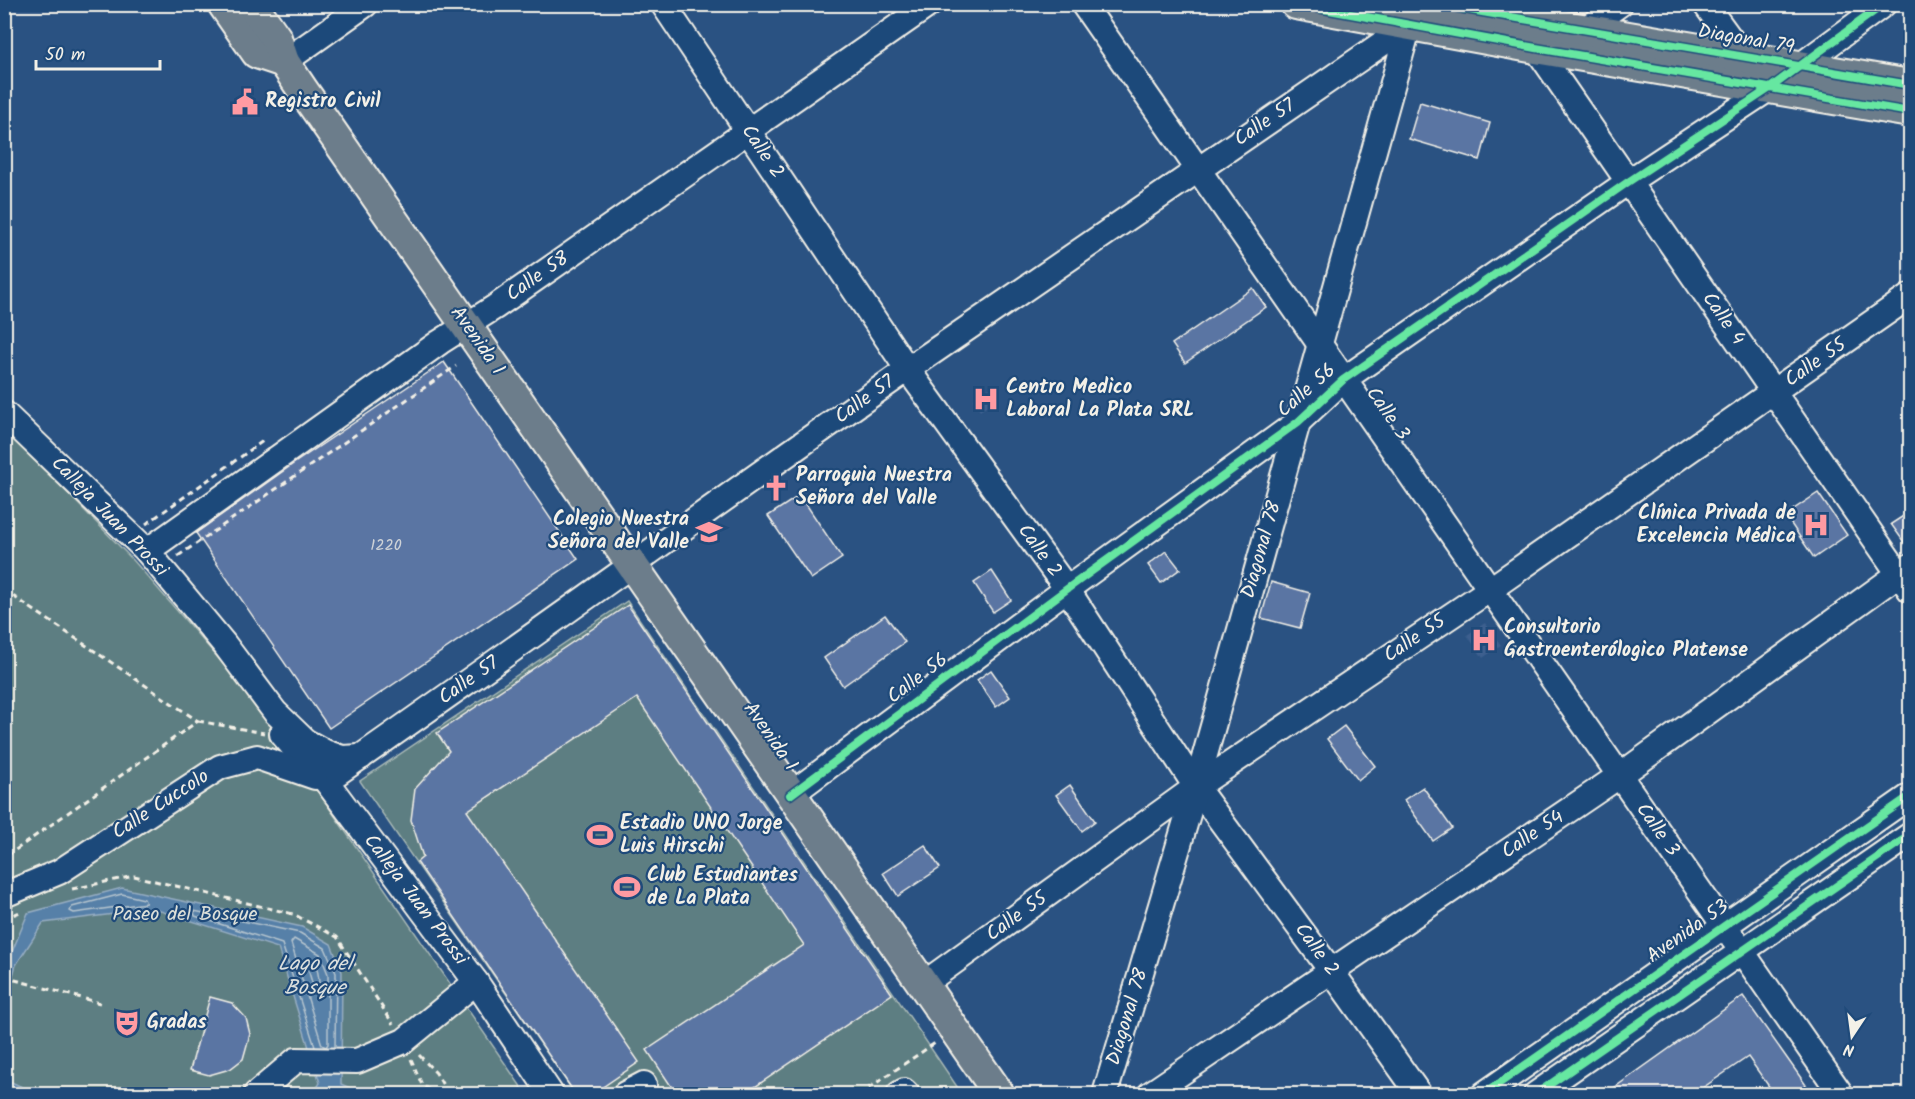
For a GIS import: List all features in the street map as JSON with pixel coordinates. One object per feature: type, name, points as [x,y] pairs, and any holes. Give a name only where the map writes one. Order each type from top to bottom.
[{"type":"main road","points":[[223,4],[257,53],[284,62]]},
{"type":"main road","name":"Avenida 1","points":[[252,4],[276,39],[284,62],[999,1095]]},
{"type":"main road","points":[[1296,4],[1412,15],[1536,48],[1911,112]]},
{"type":"main road","name":"Diagonal 79","points":[[1435,4],[1513,12],[1584,30],[1911,85]]},
{"type":"street","points":[[284,62],[366,4]]},
{"type":"street","name":"Calle 2","points":[[663,4],[908,370],[1066,589],[1196,787],[1419,1095]]},
{"type":"street","name":"Calle 58","points":[[154,559],[440,342],[930,4]]},
{"type":"street","name":"Calle 3","points":[[1083,4],[1841,1095]]},
{"type":"street","points":[[1584,30],[1620,4]]},
{"type":"street","points":[[1705,4],[1743,56]]},
{"type":"street","name":"Calle 56","points":[[790,795],[1066,589],[1298,422],[1343,380],[1628,182],[1770,88],[1884,4]]},
{"type":"street","name":"Calle 57","points":[[326,781],[1412,15]]},
{"type":"street","name":"Diagonal 78","points":[[1105,1095],[1196,787],[1412,15]]},
{"type":"street","name":"Calle 4","points":[[1536,48],[1774,393],[1907,577]]},
{"type":"street","name":"Calle 55","points":[[922,985],[1196,787],[1489,590],[1911,296]]},
{"type":"street","name":"Calleja Juan Prossi","points":[[4,413],[154,559],[225,645],[275,712],[305,741],[342,758],[361,757]]},
{"type":"street","name":"Calle 54","points":[[1150,1095],[1907,577]]},
{"type":"street","name":"Calleja Juan Prossi","points":[[275,712],[277,724],[284,736],[326,781],[476,982],[551,1095]]},
{"type":"street","name":"Calle Cuccolo","points":[[4,895],[59,872],[220,767],[257,757],[292,767],[326,781]]},
{"type":"street","name":"Avenida 53","points":[[1484,1095],[1911,796]]},
{"type":"street","points":[[1536,1095],[1911,835]]},
{"type":"street","points":[[256,1095],[296,1060],[357,1061],[404,1041],[476,982]]},
{"type":"street","points":[[899,1095],[904,1091],[907,1095]]},
{"type":"path","points":[[154,559],[456,366]]},
{"type":"path","points":[[4,590],[198,721],[284,736]]},
{"type":"path","points":[[4,858],[198,721]]},
{"type":"path","points":[[68,890],[134,876],[293,914],[337,937],[404,1041],[422,1085],[435,1095]]},
{"type":"path","points":[[4,919],[26,909]]},
{"type":"path","points":[[4,977],[100,1003]]},
{"type":"path","points":[[860,1095],[954,1030]]},
{"type":"path","points":[[404,1041],[436,1073],[448,1095]]},
{"type":"shaded area","name":"Centro Medico Laboral La Plata SRL","points":[[991,387],[999,398],[980,411],[973,400]]},
{"type":"shaded area","name":"Consultorio Gastroenterólogico Platense","points":[[1485,623],[1501,645],[1483,658],[1467,635]]},
{"type":"green space","name":"Paseo del Bosque","points":[[4,428],[134,561],[257,703],[526,1094],[5,1094]]},
{"type":"green space","name":"Estadio UNO Jorge Luis Hirschi","points":[[627,601],[962,1094],[575,1094],[360,781]]},
{"type":"water","name":"Lago del Bosque","points":[[122,888],[302,927],[331,944],[342,972],[341,1084],[363,1094],[313,1094],[320,1083],[278,948],[154,909],[43,923],[16,965],[5,1003],[5,969],[28,913]]},
{"type":"water","points":[[5,1079],[37,1094],[5,1094]]},
{"type":"building","points":[[1420,102],[1490,123],[1480,160],[1409,139]]},
{"type":"building","points":[[1253,288],[1266,307],[1185,363],[1172,344]]},
{"type":"building","points":[[444,362],[578,559],[329,728],[196,533]]},
{"type":"building","name":"Clínica Privada de Excelencia Médica","points":[[1818,493],[1847,535],[1814,558],[1785,515]]},
{"type":"building","points":[[800,495],[842,558],[811,579],[768,516]]},
{"type":"building","points":[[1911,511],[1911,552],[1891,524]]},
{"type":"building","points":[[1166,551],[1180,569],[1161,583],[1148,565]]},
{"type":"building","points":[[992,571],[1011,600],[993,612],[974,583]]},
{"type":"building","points":[[1271,582],[1310,593],[1300,628],[1261,618]]},
{"type":"building","points":[[628,605],[892,994],[743,1095],[677,1095],[647,1050],[804,945],[637,698],[467,811],[639,1062],[591,1095],[576,1095],[417,862],[423,857],[411,820],[415,789],[449,751],[437,733]]},
{"type":"building","points":[[885,615],[905,642],[843,686],[824,658]]},
{"type":"building","points":[[991,670],[1010,697],[996,707],[977,680]]},
{"type":"building","points":[[1344,726],[1375,766],[1358,780],[1327,739]]},
{"type":"building","points":[[1070,785],[1095,821],[1082,831],[1056,795]]},
{"type":"building","points":[[1423,787],[1452,828],[1433,841],[1404,800]]},
{"type":"building","points":[[925,845],[940,868],[898,896],[883,873]]},
{"type":"building","points":[[1743,996],[1813,1095],[1775,1095],[1748,1057],[1701,1089],[1704,1095],[1604,1095]]},
{"type":"building","points":[[210,997],[232,1003],[246,1018],[250,1034],[243,1059],[230,1069],[209,1075],[190,1070]]},
{"type":"cycle path","points":[[1296,4],[1910,112]]},
{"type":"cycle path","points":[[1435,4],[1910,85]]},
{"type":"cycle path","points":[[790,795],[1067,589],[1298,422],[1343,380],[1628,182],[1770,88],[1884,4]]},
{"type":"cycle path","points":[[1484,1094],[1910,796]]},
{"type":"cycle path","points":[[1536,1094],[1910,835]]},
{"type":"place","name":"Registro Civil","points":[[245,102]]},
{"type":"place","name":"Centro Medico Laboral La Plata SRL","points":[[986,399]]},
{"type":"place","name":"Parroquia Nuestra Señora del Valle","points":[[776,488]]},
{"type":"place","name":"Clínica Privada de Excelencia Médica","points":[[1816,525]]},
{"type":"place","name":"Colegio Nuestra Señora del Valle","points":[[709,532]]},
{"type":"place","name":"Consultorio Gastroenterólogico Platense","points":[[1484,640]]},
{"type":"place","name":"Estadio UNO Jorge Luis Hirschi","points":[[600,835]]},
{"type":"place","name":"Club Estudiantes de La Plata","points":[[627,887]]},
{"type":"place","name":"Gradas","points":[[127,1023]]}]
